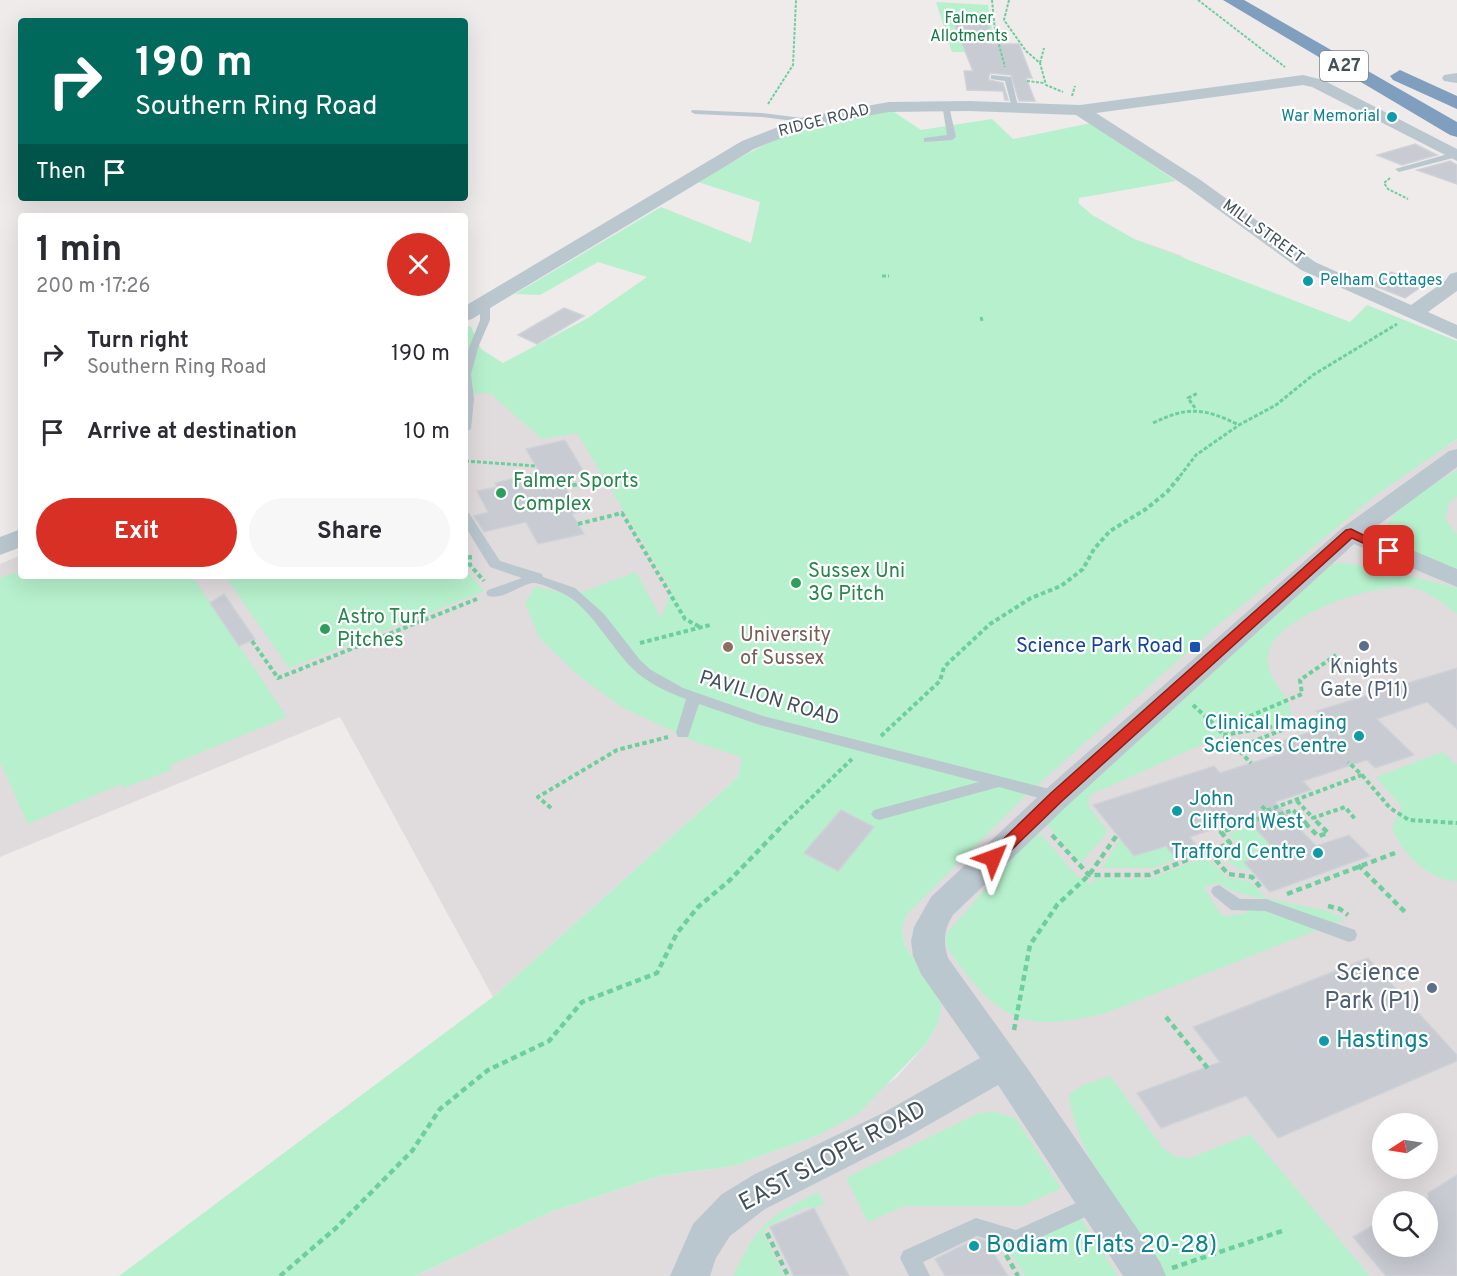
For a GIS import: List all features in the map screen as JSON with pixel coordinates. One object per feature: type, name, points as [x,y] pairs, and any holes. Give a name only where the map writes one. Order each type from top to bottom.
[{"type":"highway","name":"A27","points":[[1232,0],[1457,131]]},
{"type":"highway","name":"A27","points":[[1256,0],[1457,115]]},
{"type":"highway","name":"A27","points":[[1338,47],[1457,103]]},
{"type":"street","name":"RIDGE ROAD","points":[[468,313],[732,154],[765,136],[810,121],[889,107],[945,106],[1085,110],[1303,80]]},
{"type":"street","points":[[1303,80],[1317,83],[1456,156]]},
{"type":"street","name":"MILL STREET","points":[[1085,110],[1202,189],[1300,261],[1327,276],[1457,333]]},
{"type":"street","points":[[1413,313],[1447,289],[1457,278]]},
{"type":"street","points":[[1158,1272],[1097,1203],[933,964],[928,950],[927,936],[930,923],[942,906],[1046,808],[1351,533],[1457,456]]},
{"type":"street","points":[[1351,533],[1457,579]]},
{"type":"street","points":[[0,547],[18,538]]},
{"type":"street","name":"EAST SLOPE ROAD","points":[[690,1276],[701,1245],[717,1223],[730,1211],[782,1181],[913,1117],[1006,1068]]},
{"type":"lane","points":[[994,77],[1008,79],[1016,108]]},
{"type":"lane","points":[[927,140],[952,137],[945,106]]},
{"type":"lane","points":[[695,112],[762,115],[810,121]]},
{"type":"lane","points":[[1399,169],[1456,156]]},
{"type":"lane","points":[[468,367],[485,320],[485,304]]},
{"type":"lane","name":"PAVILION ROAD","points":[[468,521],[495,564],[537,577],[570,591],[599,617],[622,648],[646,673],[694,697],[760,720],[998,783],[1046,808]]},
{"type":"lane","points":[[493,592],[537,577]]},
{"type":"lane","points":[[683,733],[694,697]]},
{"type":"lane","points":[[879,814],[998,783]]},
{"type":"lane","points":[[1219,891],[1237,905],[1266,905],[1350,935]]},
{"type":"lane","points":[[920,1276],[910,1258],[976,1227],[1017,1239],[1097,1203]]},
{"type":"path","points":[[762,115],[793,65],[796,0]]},
{"type":"path","points":[[992,0],[995,30],[1008,79]]},
{"type":"path","points":[[1009,0],[1004,20],[1026,51],[1040,63],[1044,83]]},
{"type":"path","points":[[1198,0],[1262,52],[1303,80]]},
{"type":"path","points":[[1040,63],[1044,48]]},
{"type":"path","points":[[1044,74],[1050,74]]},
{"type":"path","points":[[1027,81],[1044,83],[1072,96],[1085,110]]},
{"type":"path","points":[[1399,169],[1384,183],[1388,189],[1408,199]]},
{"type":"path","points":[[882,276],[889,276]]},
{"type":"path","points":[[280,1276],[336,1228],[412,1151],[440,1109],[488,1070],[549,1041],[582,1002],[657,973],[677,933],[698,907],[729,881],[818,789],[865,748],[891,729],[940,681],[944,667],[990,624],[1031,598],[1061,586],[1083,569],[1094,549],[1110,531],[1146,509],[1181,477],[1196,454],[1239,425],[1276,405],[1313,375],[1413,313]]},
{"type":"path","points":[[1195,408],[1188,398],[1198,393]]},
{"type":"path","points":[[1153,423],[1176,411],[1195,408],[1215,413],[1239,425]]},
{"type":"path","points":[[468,461],[536,466]]},
{"type":"path","points":[[565,487],[605,478]]},
{"type":"path","points":[[578,524],[622,513],[685,619],[702,628]]},
{"type":"path","points":[[252,641],[278,678],[493,592],[470,565],[470,541],[476,536]]},
{"type":"path","points":[[622,648],[710,626]]},
{"type":"path","points":[[1219,729],[1302,694],[1300,680],[1336,655]]},
{"type":"path","points":[[1176,690],[1219,729],[1251,763]]},
{"type":"path","points":[[1223,735],[1324,718]]},
{"type":"path","points":[[1237,748],[1302,722]]},
{"type":"path","points":[[551,808],[538,797],[617,750],[683,733]]},
{"type":"path","points":[[1348,762],[1390,808],[1409,820],[1457,823]]},
{"type":"path","points":[[1271,816],[1297,801],[1362,775]]},
{"type":"path","points":[[1089,875],[1149,875],[1230,843],[1221,832],[1293,810],[1318,836],[1328,833],[1297,801]]},
{"type":"path","points":[[1262,806],[1271,816]]},
{"type":"path","points":[[1313,818],[1345,807],[1355,819]]},
{"type":"path","points":[[1046,808],[1089,875]]},
{"type":"path","points":[[1006,1068],[1030,945],[1057,905],[1089,875],[1117,835]]},
{"type":"path","points":[[1209,852],[1227,874],[1256,880]]},
{"type":"path","points":[[1278,897],[1395,853]]},
{"type":"path","points":[[1358,865],[1406,913]]},
{"type":"path","points":[[1166,1017],[1210,1071]]},
{"type":"path","points":[[1158,1272],[1282,1231]]},
{"type":"path","points":[[767,1233],[788,1276]]},
{"type":"shaded area","name":"University of Sussex","points":[[1079,198],[1078,203],[1092,215],[1134,239],[1180,255],[1449,445],[1457,439],[1457,1276],[415,1276],[550,1212],[659,1176],[733,1166],[819,1135],[897,1077],[926,1044],[938,1023],[935,989],[905,946],[902,928],[743,758],[738,777],[493,997],[340,717],[0,857],[0,564],[18,556],[18,579],[468,579],[468,391]]},
{"type":"green space","name":"Falmer Allotments","points":[[936,2],[988,5],[996,52],[952,52]]},
{"type":"green space","points":[[891,110],[921,130],[992,119],[1013,139],[1091,123],[1176,181],[1079,198],[1078,203],[1092,215],[1134,239],[1350,322],[1367,305],[1457,341],[1457,439],[1376,495],[1211,631],[1025,796],[906,915],[902,928],[905,946],[935,989],[941,1006],[938,1023],[926,1044],[859,1113],[819,1135],[733,1166],[659,1176],[550,1212],[415,1276],[119,1276],[493,997],[738,777],[742,757],[693,741],[622,707],[579,676],[540,639],[525,604],[535,587],[574,595],[636,572],[661,618],[672,591],[577,433],[542,439],[490,393],[468,394],[468,326],[471,327],[481,349],[503,363],[588,318],[647,277],[598,262],[540,295],[515,294],[661,207],[751,243],[760,202],[698,182],[786,135],[836,120]]},
{"type":"green space","points":[[1457,470],[1457,496],[1449,503],[1445,519],[1457,535],[1457,571],[1400,545],[1387,533],[1387,526],[1392,517],[1414,498]]},
{"type":"green space","points":[[1344,563],[1378,568],[1457,588],[1457,614],[1415,588],[1393,587],[1351,596],[1306,615],[1287,627],[1274,641],[1268,655],[1268,664],[1274,680],[1288,702],[1291,717],[1280,724],[1223,735],[1090,795],[1088,805],[1108,832],[1081,863],[1044,822],[1325,565]]},
{"type":"green space","points":[[18,572],[18,579],[194,579],[287,717],[170,765],[171,770],[124,788],[121,784],[28,824],[0,762],[0,578]]},
{"type":"green space","name":"Astro Turf Pitches","points":[[468,572],[484,591],[289,668],[227,579],[468,579]]},
{"type":"green space","points":[[1443,752],[1457,765],[1457,881],[1447,880],[1427,871],[1409,855],[1392,827],[1402,807],[1376,777]]},
{"type":"green space","points":[[1267,818],[1276,851],[1245,862],[1250,869],[1245,870],[1233,865],[1220,852],[1238,845],[1229,834]]},
{"type":"green space","points":[[1037,830],[1075,874],[1091,884],[1096,878],[1150,879],[1206,856],[1225,877],[1250,882],[1265,898],[1327,911],[1345,919],[1103,1014],[1047,1022],[1017,1017],[988,998],[949,950],[946,945],[947,933]],"holes":[[[1218,883],[1236,892],[1264,899],[1244,914],[1222,916],[1203,887]]]},
{"type":"green space","points":[[1120,839],[1134,856],[1166,846],[1177,859],[1153,868],[1102,868]]},
{"type":"green space","points":[[1110,1076],[1163,1148],[1175,1157],[1191,1158],[1250,1134],[1370,1276],[1165,1276],[1122,1213],[1093,1164],[1073,1116],[1069,1094],[1083,1085]]},
{"type":"green space","points":[[993,1112],[1015,1118],[1061,1188],[1022,1206],[904,1206],[868,1222],[846,1178],[979,1113]]},
{"type":"green space","points":[[818,1192],[824,1204],[810,1210],[808,1206],[769,1226],[763,1232],[783,1276],[733,1276],[757,1233],[766,1224],[775,1216]]},
{"type":"green space","points":[[1080,1217],[1118,1276],[1025,1276],[1003,1240]]},
{"type":"building","points":[[953,21],[989,22],[989,44],[1019,44],[1032,78],[1026,78],[1035,101],[1019,101],[1011,75],[991,73],[989,75],[989,80],[1003,83],[1008,100],[1005,100],[1003,91],[967,90],[964,71],[973,71]]},
{"type":"building","points":[[1415,144],[1437,155],[1402,165],[1377,155]]},
{"type":"building","points":[[1450,161],[1457,165],[1457,184],[1417,170]]},
{"type":"building","points":[[1391,272],[1425,284],[1405,298],[1372,285]]},
{"type":"building","points":[[564,308],[584,316],[537,344],[518,335]]},
{"type":"building","name":"Falmer Sports Complex","points":[[565,440],[584,472],[560,478],[580,512],[572,514],[584,534],[538,544],[526,522],[484,532],[474,516],[488,512],[477,491],[497,487],[495,483],[539,472],[526,449]]},
{"type":"building","points":[[224,594],[255,639],[239,646],[210,603]]},
{"type":"building","points":[[1457,668],[1457,729],[1427,702],[1377,719],[1414,755],[1375,768],[1367,760],[1303,781],[1311,790],[1275,802],[1316,846],[1349,835],[1370,856],[1270,892],[1244,862],[1276,851],[1246,818],[1190,837],[1201,851],[1177,859],[1166,846],[1134,856],[1093,805],[1214,766],[1220,773],[1276,755],[1268,746],[1331,725],[1316,711]]},
{"type":"building","points":[[841,810],[874,827],[838,871],[804,853]]},
{"type":"building","name":"Hastings","points":[[1368,958],[1457,1055],[1457,1061],[1278,1138],[1246,1096],[1161,1128],[1137,1093],[1220,1062],[1193,1027]]},
{"type":"building","points":[[1457,1175],[1457,1276],[1386,1276],[1353,1237],[1372,1226],[1372,1257],[1438,1257],[1438,1191],[1431,1191]]},
{"type":"building","points":[[814,1208],[849,1276],[794,1276],[770,1227]]},
{"type":"building","name":"Bodiam (Flats 20-28)","points":[[977,1238],[986,1241],[1008,1276],[945,1276],[935,1259]]},
{"type":"place","name":"War Memorial","points":[[1392,117]]},
{"type":"place","name":"Pelham Cottages","points":[[1308,281]]},
{"type":"place","name":"Falmer Sports Complex","points":[[501,493]]},
{"type":"place","name":"Sussex Uni 3G Pitch","points":[[796,583]]},
{"type":"place","name":"Astro Turf Pitches","points":[[325,629]]},
{"type":"place","name":"Knights Gate (P11)","points":[[1364,646]]},
{"type":"place","name":"University of Sussex","points":[[728,647]]},
{"type":"place","name":"Science Park Road","points":[[1195,647]]},
{"type":"place","name":"Clinical Imaging Sciences Centre","points":[[1359,736]]},
{"type":"place","name":"John Clifford West","points":[[1177,811]]},
{"type":"place","name":"Trafford Centre","points":[[1318,853]]},
{"type":"place","name":"Science Park (P1)","points":[[1432,988]]},
{"type":"place","name":"Hastings","points":[[1324,1041]]},
{"type":"place","name":"Bodiam (Flats 20-28)","points":[[974,1246]]},
{"type":"route","points":[[993,858],[1057,797],[1351,533],[1389,551]]}]
